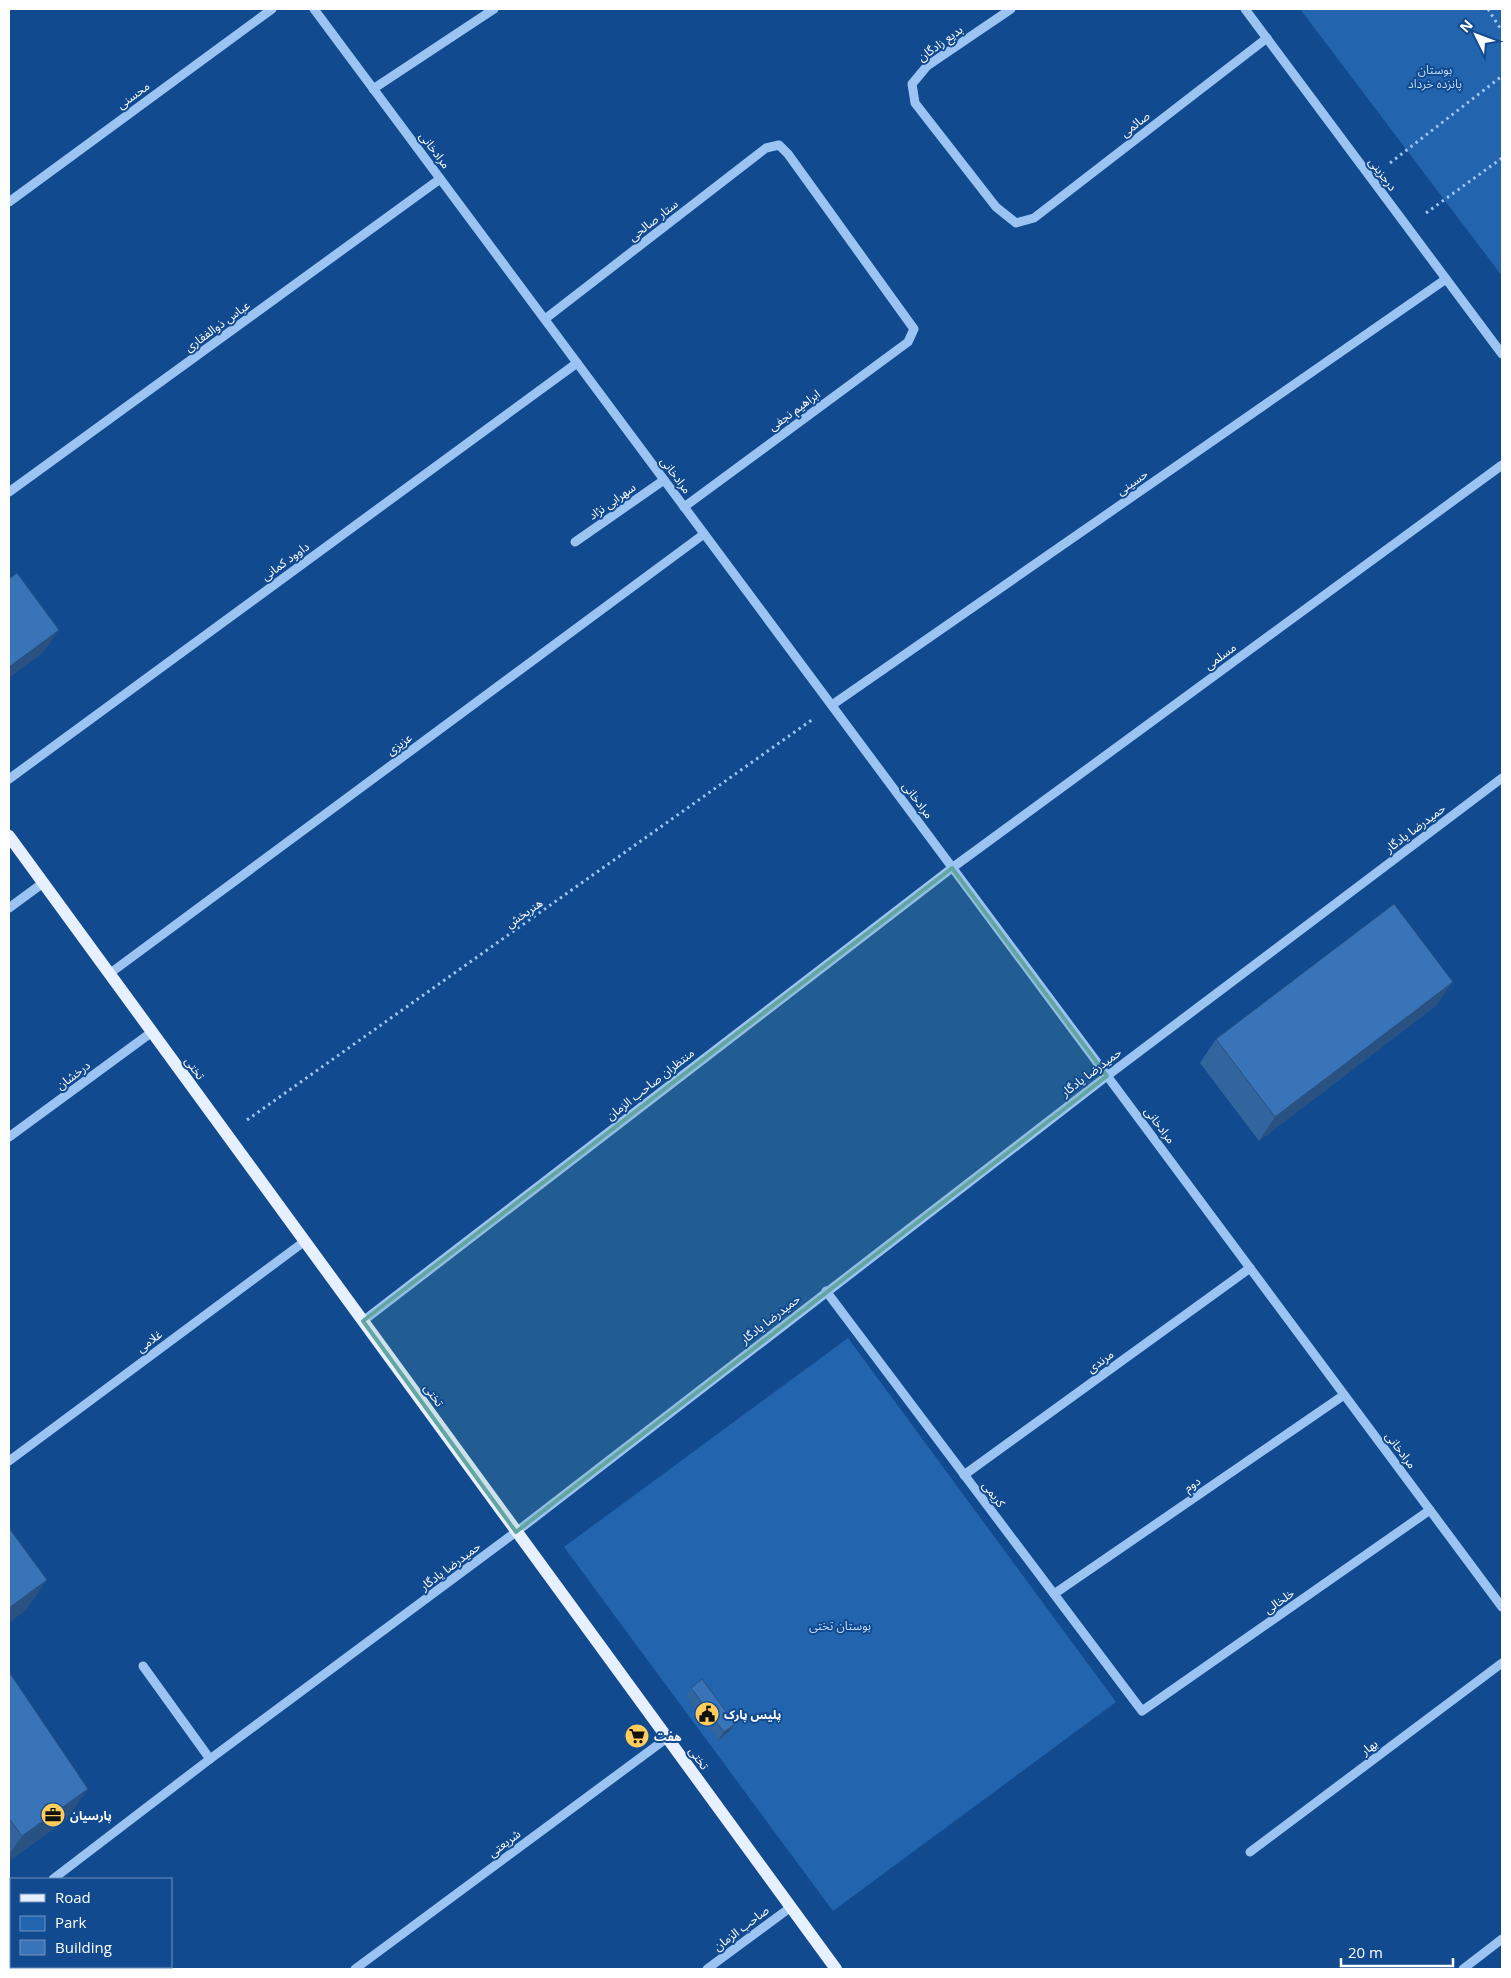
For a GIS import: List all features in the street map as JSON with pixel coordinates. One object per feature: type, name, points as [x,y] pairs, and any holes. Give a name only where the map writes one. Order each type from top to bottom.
[{"type":"main road","name":"تختی","points":[[9,836],[836,1969]]},
{"type":"street","name":"محسنی","points":[[9,202],[272,9]]},
{"type":"street","name":"مرادخانی","points":[[314,9],[1502,1607]]},
{"type":"street","points":[[373,90],[494,9]]},
{"type":"street","name":"بدیع زادگان","points":[[1011,9],[927,66],[912,84],[915,103],[996,207],[1016,222]]},
{"type":"street","name":"درجزینی","points":[[1245,9],[1502,354]]},
{"type":"street","name":"صائمی","points":[[1016,222],[1034,218],[1267,38]]},
{"type":"street","name":"ستار صالحی","points":[[545,320],[766,148],[779,145],[788,154],[914,329]]},
{"type":"street","name":"عباس ذوالفقاری","points":[[9,492],[440,179]]},
{"type":"street","name":"حسینی","points":[[832,705],[1446,279]]},
{"type":"street","name":"ابراهیم نجفی","points":[[684,507],[908,342],[914,329]]},
{"type":"street","name":"داوود کمانی","points":[[9,779],[577,363]]},
{"type":"street","name":"مسلمی","points":[[952,868],[1502,465]]},
{"type":"street","name":"سهرابی نژاد","points":[[575,542],[664,480]]},
{"type":"street","name":"عزیزی","points":[[109,974],[704,534]]},
{"type":"street","name":"حمیدرضا یادگار","points":[[54,1878],[210,1759],[516,1532],[1107,1076],[1502,778]]},
{"type":"street","name":"منتظران صاحب الزمان","points":[[363,1321],[952,868]]},
{"type":"street","points":[[9,908],[43,883]]},
{"type":"street","name":"درخشان","points":[[9,1138],[152,1032]]},
{"type":"street","name":"غلامی","points":[[9,1461],[305,1241]]},
{"type":"street","name":"مرندی","points":[[964,1475],[1250,1268]]},
{"type":"street","name":"کریمی","points":[[826,1291],[1142,1711]]},
{"type":"street","name":"دوم","points":[[1054,1594],[1344,1395]]},
{"type":"street","name":"خلخالی","points":[[1142,1711],[1430,1510]]},
{"type":"street","name":"بهار","points":[[1250,1852],[1502,1663]]},
{"type":"street","points":[[143,1666],[210,1759]]},
{"type":"street","name":"شریعتی","points":[[355,1969],[667,1738]]},
{"type":"street","name":"صاحب الزمان","points":[[706,1969],[791,1907]]},
{"type":"street","points":[[1463,1969],[1502,1939]]},
{"type":"path","points":[[1488,9],[1502,30]]},
{"type":"path","points":[[1371,178],[1502,76]]},
{"type":"path","points":[[1407,226],[1502,158]]},
{"type":"path","name":"هنربخش","points":[[227,1134],[832,705]]},
{"type":"highlighted area","points":[[952,868],[1107,1076],[516,1532],[363,1321]]},
{"type":"green space","name":"بوستان پانزده خرداد","points":[[1300,9],[1502,9],[1502,276]]},
{"type":"green space","name":"بوستان تختی","points":[[848,1338],[1116,1702],[833,1911],[564,1547]]},
{"type":"building","points":[[17,573],[59,630],[9,667],[9,579]]},
{"type":"building","points":[[1394,904],[1453,982],[1275,1117],[1216,1039]]},
{"type":"building","points":[[9,1528],[47,1580],[9,1608]]},
{"type":"building","points":[[9,1672],[88,1789],[22,1836],[9,1818]]},
{"type":"building","points":[[702,1679],[735,1724],[724,1732],[691,1688]]},
{"type":"place","name":"پلیس پارک","points":[[707,1714]]},
{"type":"place","name":"هفت","points":[[637,1736]]},
{"type":"place","name":"پارسیان","points":[[53,1815]]}]
